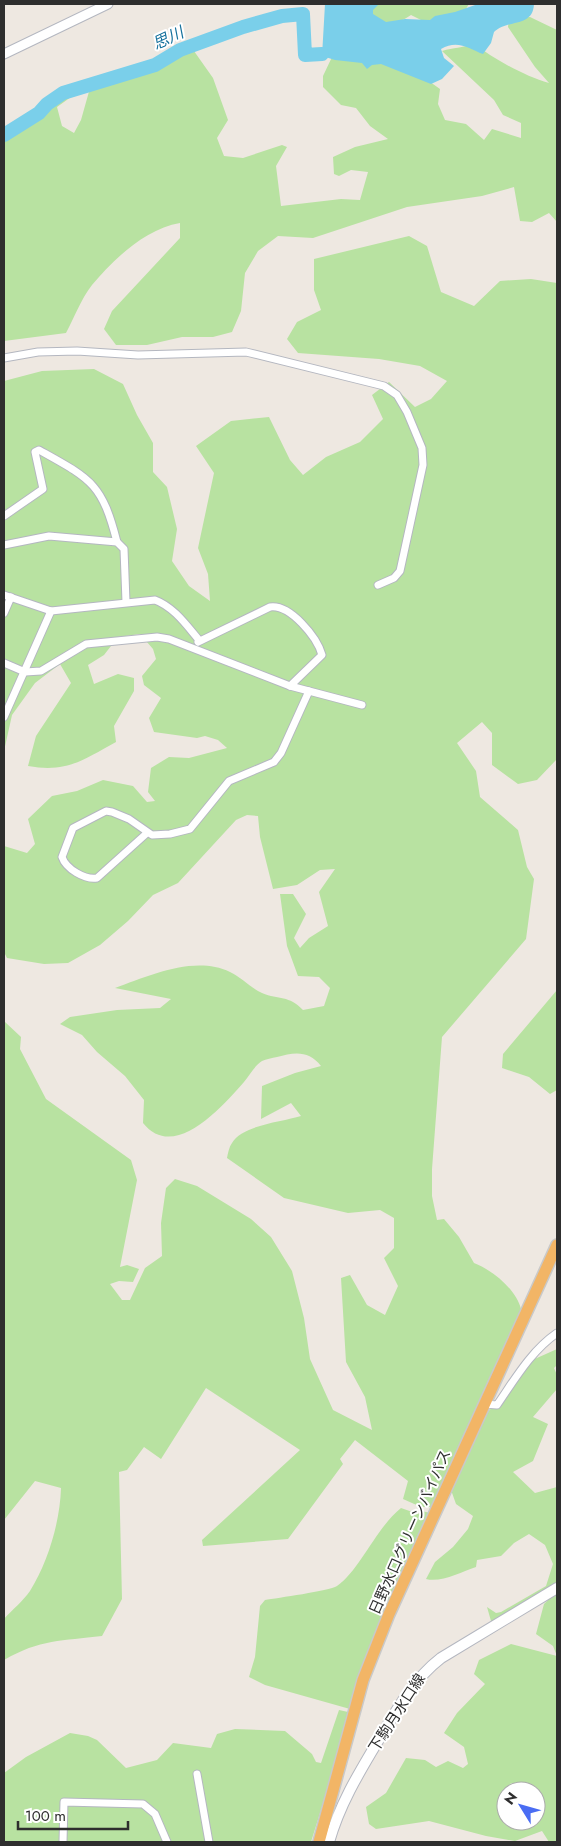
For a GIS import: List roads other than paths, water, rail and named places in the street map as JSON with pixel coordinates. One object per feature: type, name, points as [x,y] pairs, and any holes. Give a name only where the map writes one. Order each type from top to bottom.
[{"type":"highway","name":"日野水口グリーンバイパス","points":[[318,1842],[363,1680],[389,1614],[557,1245]]},
{"type":"main road","name":"下駒月水口線","points":[[329,1842],[348,1791],[410,1689],[427,1668],[557,1588]]},
{"type":"street","points":[[4,54],[108,4]]},
{"type":"street","points":[[4,358],[38,352],[77,351],[138,355],[246,352],[384,386],[397,396],[419,436],[423,465],[400,571],[394,578],[378,586]]},
{"type":"street","points":[[4,516],[43,489],[36,452],[39,450],[73,469],[96,487],[103,498],[110,516],[117,542],[124,549],[126,602]]},
{"type":"street","points":[[4,545],[49,536],[117,542]]},
{"type":"street","points":[[4,613],[7,596],[51,611],[155,600],[162,603],[178,616],[200,640]]},
{"type":"street","points":[[193,649],[200,640],[270,607],[278,607],[311,630],[322,655],[290,686]]},
{"type":"street","points":[[4,717],[51,611]]},
{"type":"street","points":[[4,663],[25,672],[40,671],[79,647],[94,642],[157,637],[170,638],[193,649],[290,686],[362,705]]},
{"type":"street","points":[[147,833],[97,878],[92,879],[73,870],[64,862],[62,857],[73,828],[106,811],[129,820],[152,835],[170,834],[190,829],[229,781],[274,762],[282,753],[309,691]]},
{"type":"street","points":[[484,1404],[498,1405],[521,1370],[544,1343],[557,1333]]},
{"type":"street","points":[[197,1774],[210,1842]]},
{"type":"street","points":[[63,1842],[64,1802],[143,1804],[155,1814],[167,1842]]},
{"type":"water","points":[[325,4],[379,4],[373,10],[373,14],[386,22],[405,19],[430,20],[435,16],[455,12],[478,4],[534,4],[533,12],[529,17],[499,28],[494,32],[491,43],[483,54],[458,45],[447,46],[441,49],[444,58],[454,66],[442,79],[431,84],[381,64],[372,65],[367,69],[362,63],[335,60],[322,56]]},
{"type":"waterway","name":"思川","points":[[4,135],[39,113],[47,104],[63,93],[155,65],[180,50],[243,27],[282,16],[303,14],[305,55],[322,54]]}]
